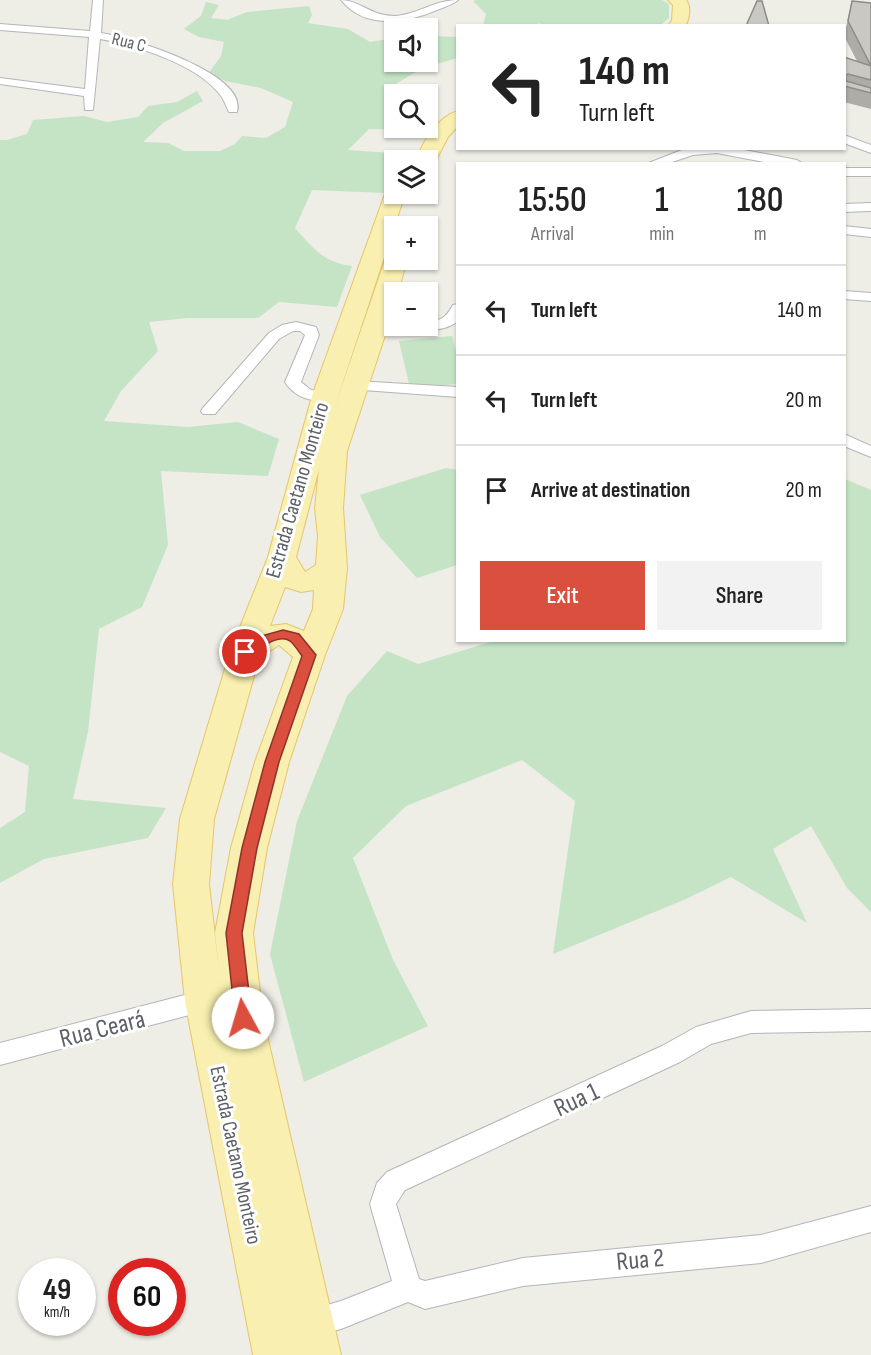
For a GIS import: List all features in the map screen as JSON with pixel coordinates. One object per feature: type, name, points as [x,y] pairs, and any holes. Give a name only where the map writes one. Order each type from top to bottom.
[{"type":"main road","points":[[676,0],[681,4],[680,21],[678,24]]},
{"type":"main road","points":[[692,0],[696,13],[692,24]]},
{"type":"main road","points":[[438,119],[456,108]]},
{"type":"main road","points":[[431,150],[442,131],[456,119]]},
{"type":"main road","name":"Estrada Caetano Monteiro","points":[[276,1355],[204,1001],[191,884],[197,819],[245,652],[282,557],[340,391],[392,204]]},
{"type":"main road","name":"Estrada Caetano Monteiro","points":[[314,1339],[243,1018],[234,933],[249,848],[272,762],[309,655],[328,609],[332,568],[329,508],[340,391],[384,326]]},
{"type":"main road","points":[[282,557],[287,575],[294,580],[306,583],[317,579],[332,568]]},
{"type":"main road","points":[[245,652],[262,640],[283,634],[294,638],[309,655]]},
{"type":"street","points":[[89,108],[98,0]]},
{"type":"street","points":[[346,0],[357,11],[368,15],[401,19],[453,0]]},
{"type":"street","name":"Rua C","points":[[0,27],[95,34],[150,47],[177,58],[209,78],[230,97],[233,110]]},
{"type":"street","points":[[0,81],[89,93]]},
{"type":"street","points":[[846,141],[871,148]]},
{"type":"street","points":[[665,162],[692,151],[704,150]]},
{"type":"street","points":[[722,150],[786,162]]},
{"type":"street","points":[[846,172],[871,172]]},
{"type":"street","points":[[846,208],[871,207]]},
{"type":"street","points":[[846,231],[871,233]]},
{"type":"street","points":[[846,295],[871,297]]},
{"type":"street","points":[[438,326],[449,322],[456,314]]},
{"type":"street","points":[[209,411],[274,336],[286,327],[301,325],[311,330],[312,335],[293,382],[297,389],[305,394],[340,391],[456,392]]},
{"type":"street","points":[[846,440],[871,452]]},
{"type":"street","name":"Rua Ceará","points":[[0,1054],[204,1001]]},
{"type":"street","name":"Rua 1","points":[[408,1288],[383,1204],[386,1192],[396,1181],[661,1059],[705,1035],[751,1022],[871,1020]]},
{"type":"street","name":"Rua 2","points":[[408,1288],[425,1295],[523,1272],[620,1260],[761,1249],[871,1219]]},
{"type":"street","points":[[314,1339],[341,1315],[408,1288]]},
{"type":"green space","points":[[662,0],[669,4],[669,18],[662,24],[483,24],[486,14],[473,1]]},
{"type":"green space","points":[[206,2],[219,5],[211,18],[227,20],[247,12],[309,6],[312,15],[308,23],[348,29],[370,42],[384,40],[384,72],[416,72],[396,84],[384,84],[384,129],[369,129],[348,150],[384,153],[384,193],[312,190],[295,228],[326,258],[352,266],[337,307],[279,302],[258,318],[187,318],[149,322],[158,351],[121,391],[104,421],[188,427],[238,422],[279,439],[268,476],[161,471],[168,545],[142,607],[99,629],[88,732],[73,799],[166,808],[148,838],[44,859],[0,883],[0,828],[25,812],[29,766],[0,752],[0,140],[27,134],[33,120],[84,116],[107,122],[138,117],[148,106],[177,102],[197,91],[203,101],[163,123],[143,142],[168,143],[184,151],[220,151],[235,144],[242,136],[266,138],[285,127],[293,102],[261,88],[225,81],[208,74],[221,56],[224,42],[199,37],[184,29],[201,16]]},
{"type":"green space","points":[[438,36],[456,37],[456,58],[438,64]]},
{"type":"green space","points":[[452,336],[456,351],[456,384],[410,388],[399,341]]},
{"type":"green space","points":[[446,468],[456,470],[456,565],[417,578],[380,537],[360,495]]},
{"type":"green space","points":[[846,479],[871,490],[871,912],[847,888],[811,826],[773,849],[807,923],[731,877],[686,899],[553,954],[575,801],[522,760],[406,806],[353,858],[393,960],[428,1026],[304,1082],[270,954],[297,821],[347,696],[387,651],[418,664],[491,642],[846,642]]},
{"type":"building","points":[[757,1],[762,1],[768,24],[747,24]]},
{"type":"building","points":[[852,1],[871,3],[871,66],[848,21]]},
{"type":"building","points":[[846,58],[871,66],[871,80],[846,75]]},
{"type":"building","points":[[846,81],[871,88],[871,93],[846,87]]},
{"type":"route","points":[[243,1018],[234,933],[249,848],[272,762],[309,655],[300,642],[290,635],[283,634],[262,640],[245,652]]}]
